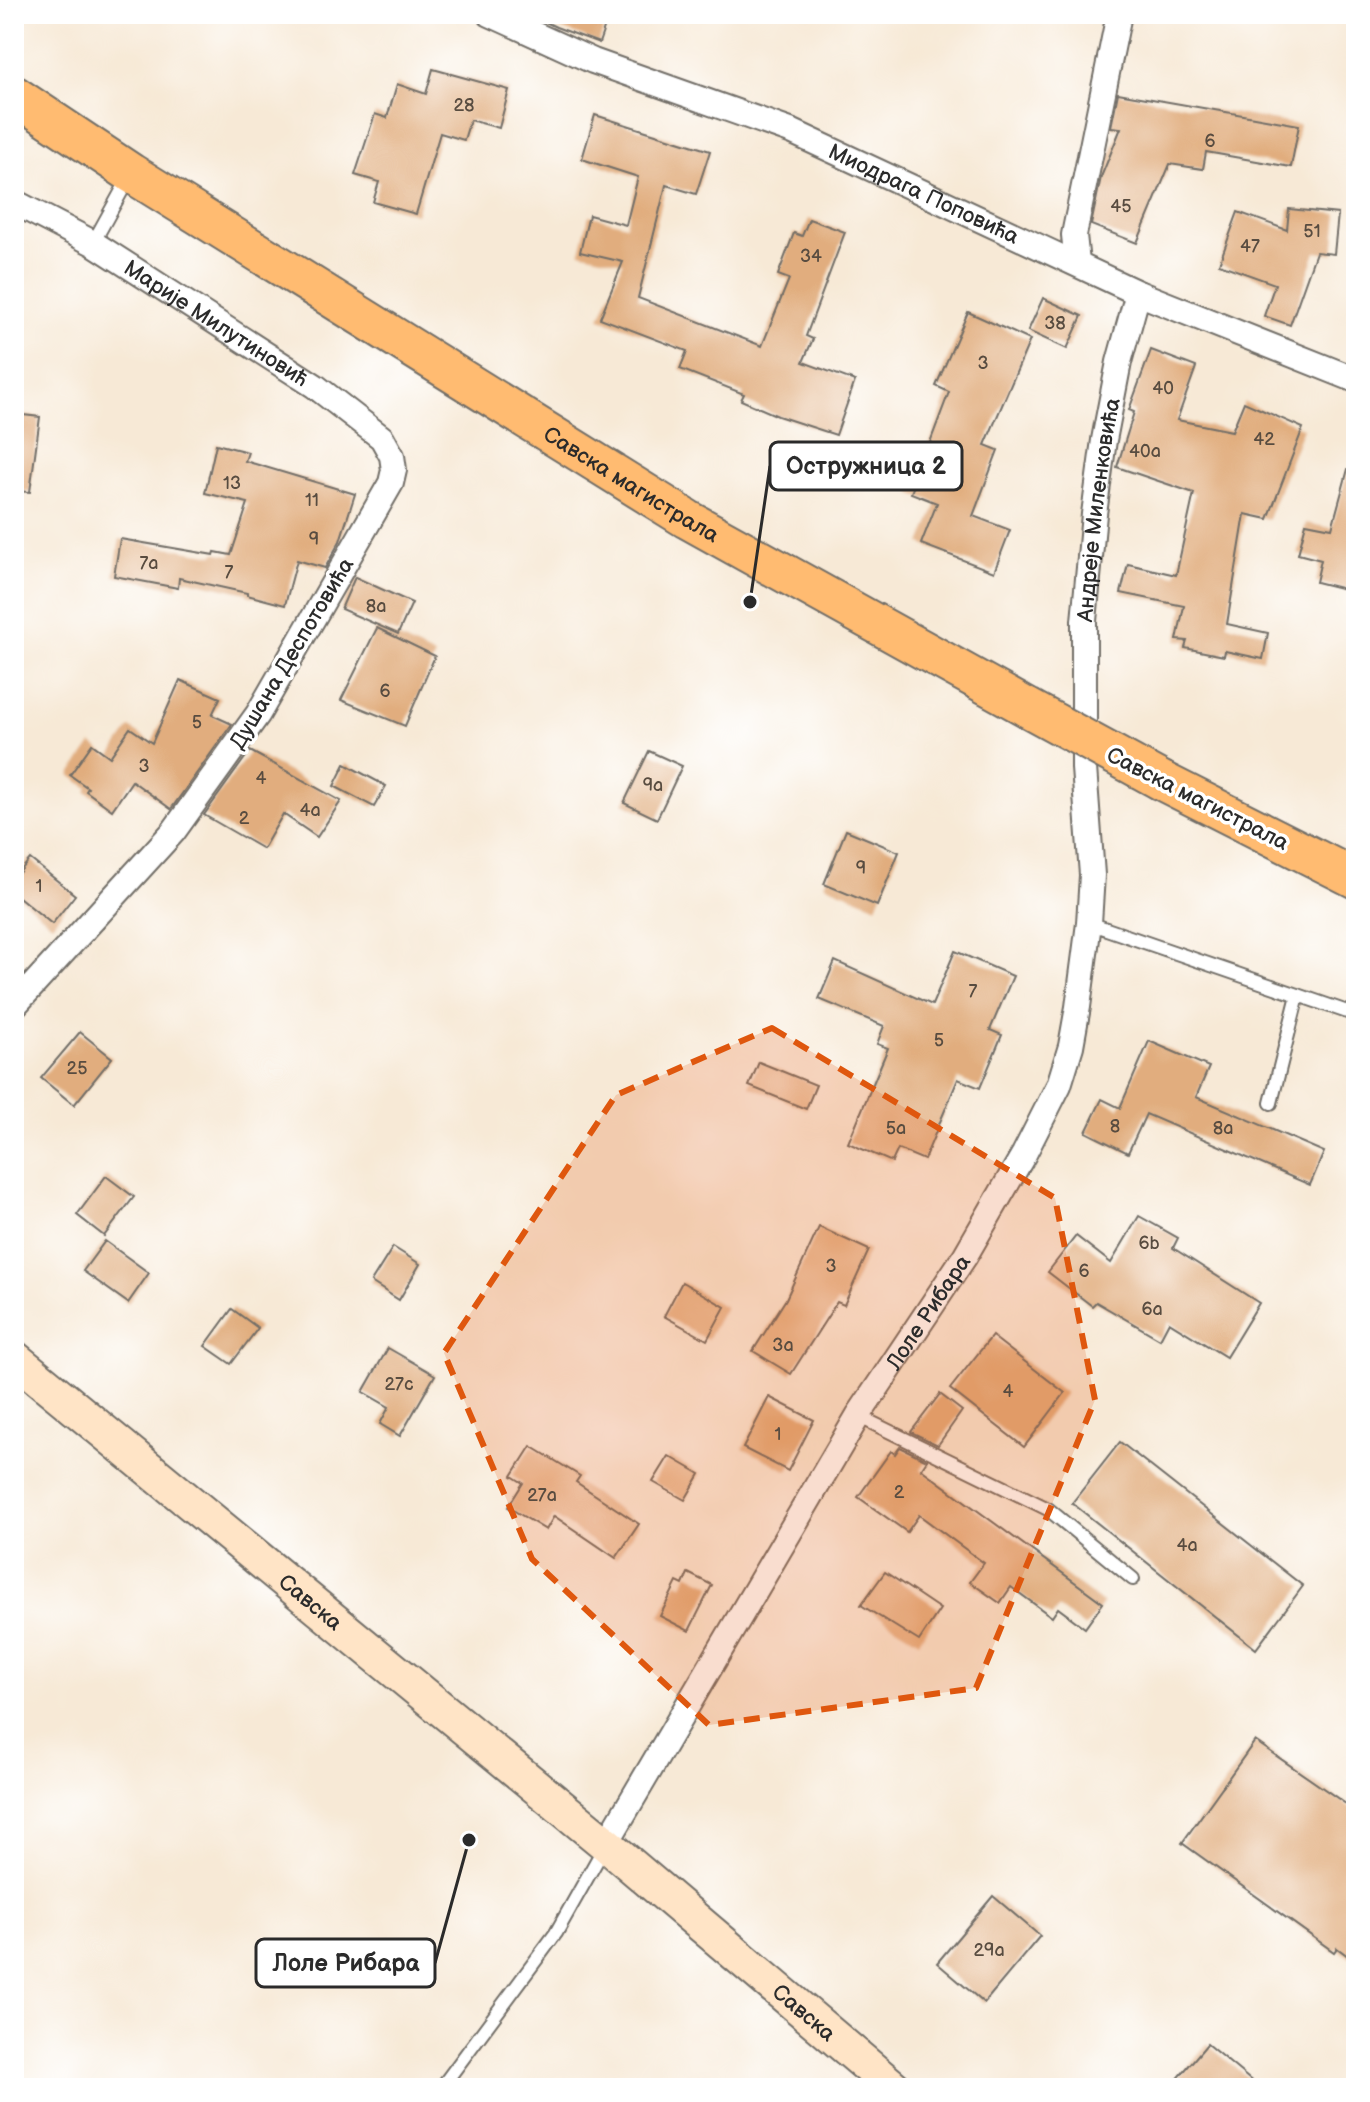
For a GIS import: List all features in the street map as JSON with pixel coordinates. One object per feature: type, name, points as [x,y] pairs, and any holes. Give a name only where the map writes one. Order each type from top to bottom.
[{"type":"main road","name":"Савска магистрала","points":[[14,95],[131,173],[687,519],[1162,781],[1356,879]]},
{"type":"street","name":"Миодрага Поповића","points":[[490,14],[593,61],[793,132],[1138,293],[1356,380]]},
{"type":"street","points":[[1077,263],[1074,235],[1119,14]]},
{"type":"street","name":"Марије Милутиновић","points":[[14,202],[93,243],[315,386],[382,438],[392,456],[394,470]]},
{"type":"street","name":"Андреје Миленковића","points":[[1084,730],[1084,621],[1094,514],[1119,362],[1138,293]]},
{"type":"street","name":"Душана Деспотовића","points":[[14,1006],[173,832],[258,714],[391,483],[394,470]]},
{"type":"street","name":"Лоле Рибара","points":[[606,1844],[858,1416],[965,1256],[1024,1154],[1059,1085],[1073,1033],[1089,923],[1092,875],[1084,730]]},
{"type":"street","name":"Савска","points":[[14,1358],[606,1844],[894,2088]]},
{"type":"lane","points":[[93,243],[131,173]]},
{"type":"lane","points":[[1089,923],[1356,1015]]},
{"type":"lane","points":[[1271,1103],[1298,995]]},
{"type":"lane","points":[[858,1416],[1048,1509],[1133,1579]]},
{"type":"lane","points":[[441,2088],[556,1933],[606,1844]]},
{"type":"highlighted area","points":[[772,1028],[1055,1198],[1095,1400],[976,1688],[709,1725],[532,1559],[444,1353],[616,1095]]},
{"type":"building","points":[[529,14],[609,14],[599,43]]},
{"type":"building","points":[[433,69],[509,90],[499,128],[470,120],[464,140],[440,133],[416,214],[373,202],[379,182],[355,175],[375,114],[387,118],[397,84],[426,94]]},
{"type":"building","points":[[1118,93],[1299,125],[1291,167],[1206,152],[1203,169],[1170,164],[1137,243],[1091,225],[1101,177],[1121,128],[1111,127]]},
{"type":"building","points":[[595,115],[710,151],[696,194],[666,185],[638,298],[762,346],[789,279],[778,275],[794,233],[802,236],[809,219],[845,232],[806,336],[813,339],[803,362],[855,381],[836,435],[741,400],[744,394],[680,369],[687,351],[600,318],[623,262],[580,252],[589,215],[626,225],[638,177],[582,159]]},
{"type":"building","points":[[1289,209],[1338,214],[1334,254],[1316,252],[1290,325],[1264,316],[1275,284],[1219,264],[1238,212],[1287,230]]},
{"type":"building","points":[[1043,298],[1082,316],[1067,349],[1028,331]]},
{"type":"building","points":[[968,312],[1030,340],[985,445],[998,450],[973,516],[1010,530],[994,572],[921,544],[937,503],[911,493],[949,392],[936,386]]},
{"type":"building","points":[[1151,350],[1196,367],[1177,420],[1232,431],[1244,402],[1303,428],[1268,519],[1245,514],[1227,624],[1268,633],[1263,659],[1225,651],[1224,656],[1185,648],[1187,641],[1177,640],[1184,606],[1121,593],[1128,564],[1176,575],[1194,493],[1117,467],[1134,412],[1129,410]]},
{"type":"building","points":[[14,414],[40,417],[30,492],[14,491]]},
{"type":"building","points":[[216,444],[248,452],[245,461],[355,494],[340,541],[325,568],[297,560],[285,605],[179,578],[178,588],[114,576],[120,539],[214,555],[215,552],[231,555],[248,503],[205,493]]},
{"type":"building","points":[[1348,469],[1356,470],[1356,592],[1316,582],[1321,560],[1298,554],[1306,523],[1332,528]]},
{"type":"building","points":[[355,577],[412,603],[398,634],[341,609]]},
{"type":"building","points":[[377,628],[435,656],[405,726],[341,700]]},
{"type":"building","points":[[180,680],[220,698],[212,715],[232,724],[171,809],[132,781],[112,810],[70,775],[92,744],[110,757],[130,728],[152,743]]},
{"type":"building","points":[[250,751],[341,801],[317,837],[283,814],[263,849],[204,815]]},
{"type":"building","points":[[649,751],[682,766],[657,819],[624,803]]},
{"type":"building","points":[[345,764],[386,786],[374,807],[334,786]]},
{"type":"building","points":[[846,830],[899,852],[877,906],[824,884]]},
{"type":"building","points":[[30,859],[75,895],[52,924],[14,893],[14,879]]},
{"type":"building","points":[[955,951],[1013,976],[990,1030],[1002,1035],[980,1088],[958,1079],[924,1160],[898,1149],[892,1162],[848,1143],[888,1048],[877,1044],[884,1026],[819,999],[835,961],[932,1005]]},
{"type":"building","points":[[80,1032],[112,1058],[74,1105],[41,1078]]},
{"type":"building","points":[[1149,1041],[1209,1067],[1196,1097],[1324,1152],[1310,1185],[1146,1114],[1128,1153],[1086,1132],[1102,1099],[1120,1108]]},
{"type":"building","points":[[759,1062],[816,1085],[806,1109],[749,1086]]},
{"type":"building","points":[[106,1176],[134,1197],[104,1236],[77,1215]]},
{"type":"building","points":[[1139,1216],[1178,1238],[1173,1248],[1259,1303],[1226,1357],[1169,1322],[1160,1339],[1096,1302],[1092,1306],[1048,1272],[1076,1236],[1111,1263]]},
{"type":"building","points":[[819,1227],[869,1250],[844,1305],[837,1302],[791,1374],[753,1351],[786,1299]]},
{"type":"building","points":[[105,1241],[149,1273],[128,1303],[83,1271]]},
{"type":"building","points":[[393,1247],[420,1264],[399,1300],[371,1282]]},
{"type":"building","points":[[682,1282],[725,1307],[707,1340],[664,1316]]},
{"type":"building","points":[[232,1309],[258,1328],[231,1364],[205,1346]]},
{"type":"building","points":[[992,1336],[1065,1393],[1024,1447],[950,1389]]},
{"type":"building","points":[[388,1348],[435,1375],[400,1436],[380,1424],[389,1407],[363,1392]]},
{"type":"building","points":[[940,1394],[962,1411],[938,1445],[911,1432]]},
{"type":"building","points":[[769,1397],[814,1420],[788,1471],[743,1448]]},
{"type":"building","points":[[1120,1442],[1303,1586],[1256,1649],[1072,1503]]},
{"type":"building","points":[[531,1446],[580,1476],[576,1482],[639,1524],[616,1558],[554,1516],[546,1530],[508,1507],[523,1483],[512,1476]]},
{"type":"building","points":[[900,1447],[927,1460],[921,1469],[1103,1603],[1085,1628],[1058,1608],[1052,1617],[1011,1587],[1000,1603],[970,1582],[984,1563],[919,1515],[907,1532],[858,1497],[891,1451],[895,1454]]},
{"type":"building","points":[[669,1456],[700,1474],[685,1500],[653,1482]]},
{"type":"building","points":[[885,1572],[940,1609],[919,1641],[861,1605]]},
{"type":"building","points":[[688,1573],[712,1585],[689,1631],[660,1616],[677,1582],[683,1585]]},
{"type":"building","points":[[1255,1741],[1356,1811],[1356,1962],[1337,1948],[1334,1952],[1182,1843]]},
{"type":"building","points":[[993,1896],[1040,1936],[984,2003],[937,1963]]},
{"type":"building","points":[[1207,2044],[1260,2088],[1170,2088]]},
{"type":"place","name":"Остружница 2","points":[[750,602]]},
{"type":"place","name":"Лоле Рибара","points":[[469,1840]]}]
